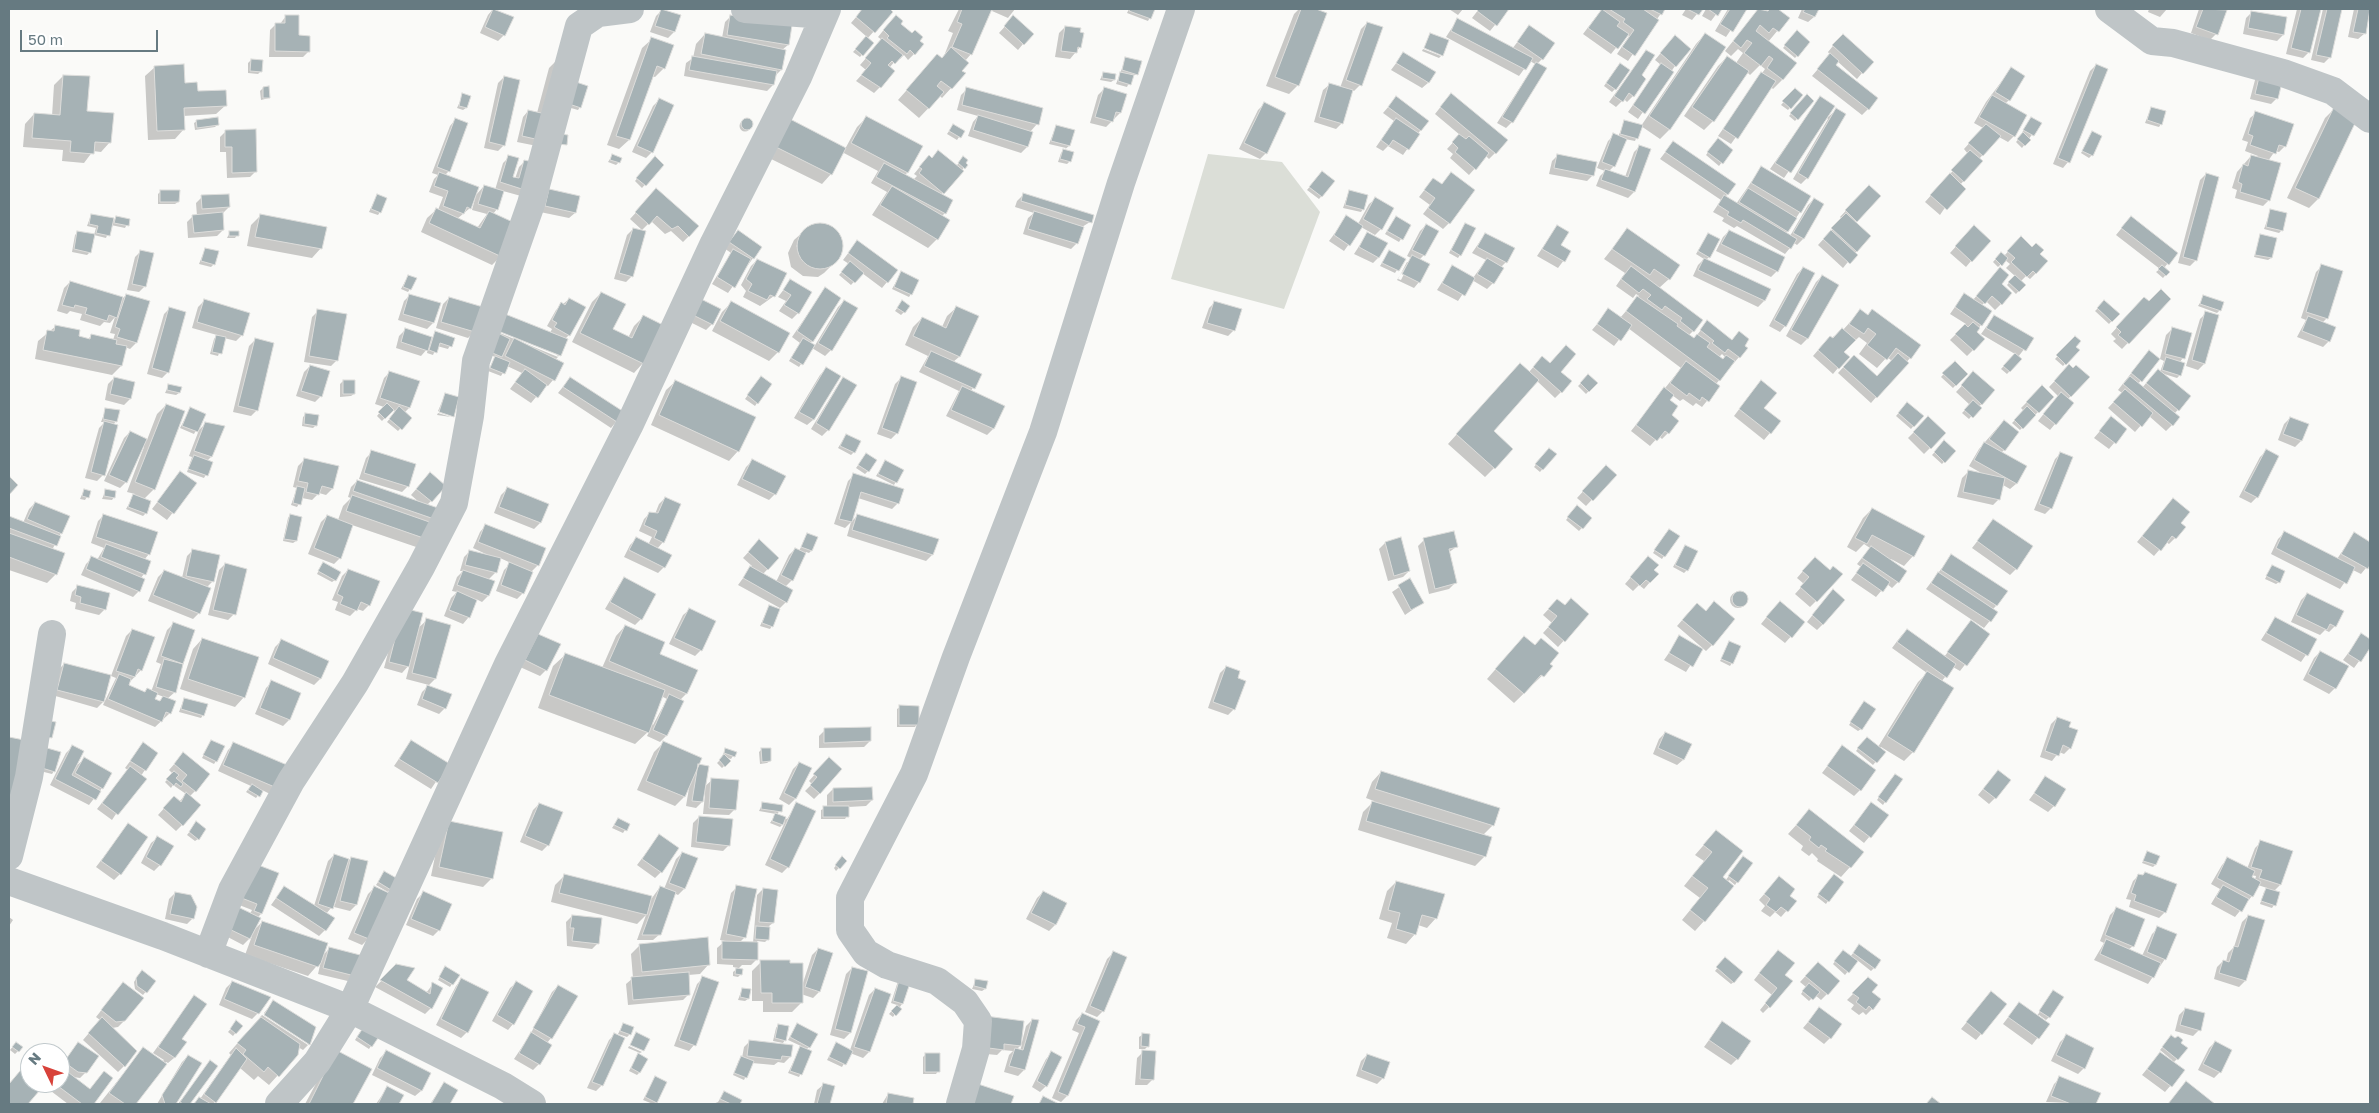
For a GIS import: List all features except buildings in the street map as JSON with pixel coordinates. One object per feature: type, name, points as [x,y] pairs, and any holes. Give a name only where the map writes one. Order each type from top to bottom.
[{"type":"street","points":[[208,954],[232,890],[291,781],[355,683],[421,567],[454,503],[470,416],[476,361],[531,204],[579,26],[598,13],[630,9]]},
{"type":"street","points":[[279,1104],[317,1062],[350,1009],[508,664],[629,426],[714,243],[798,77],[826,12],[745,9]]},
{"type":"street","points":[[960,1104],[976,1049],[978,1021],[965,1002],[937,981],[887,965],[866,953],[850,930],[850,898],[914,774],[956,657],[1043,432],[1121,183],[1181,9]]},
{"type":"street","points":[[2109,9],[2152,41],[2173,43],[2292,76],[2334,92],[2370,119]]},
{"type":"street","points":[[9,856],[29,777],[52,634]]},
{"type":"street","points":[[9,881],[208,954],[350,1009],[503,1086],[532,1104]]},
{"type":"shaded area","points":[[1208,154],[1282,162],[1320,212],[1284,309],[1171,279]]}]
